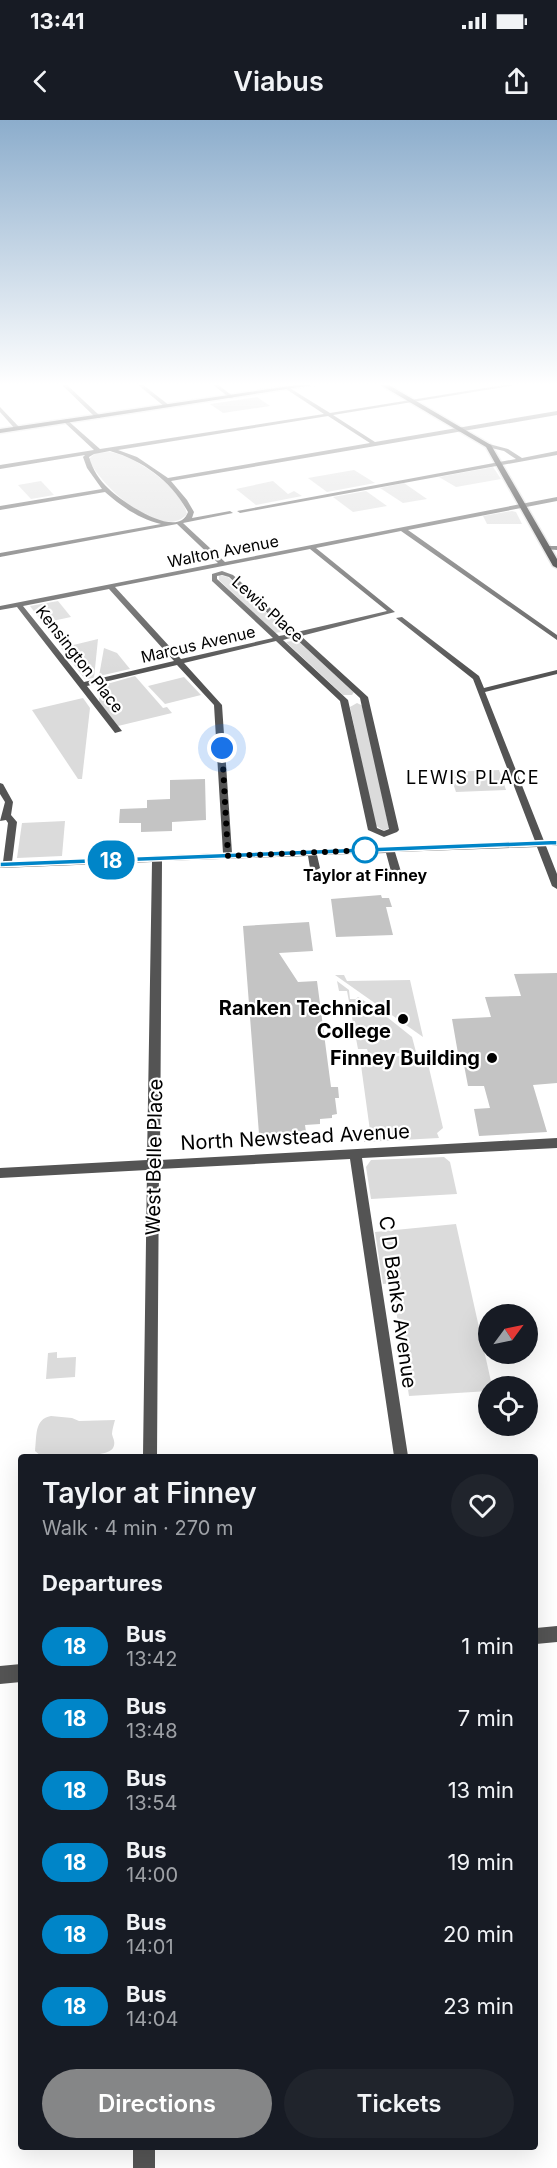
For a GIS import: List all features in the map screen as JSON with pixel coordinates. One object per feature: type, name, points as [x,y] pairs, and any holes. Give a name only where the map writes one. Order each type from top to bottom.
[{"type":"main road","points":[[509,480],[557,566]]},
{"type":"street","points":[[98,480],[106,490],[148,518],[178,522],[223,564]]},
{"type":"street","points":[[165,480],[182,496],[188,507],[190,515],[178,522]]},
{"type":"street","points":[[240,511],[414,480]]},
{"type":"street","points":[[0,508],[106,490]]},
{"type":"street","name":"Walton Avenue","points":[[0,608],[557,499]]},
{"type":"street","points":[[0,555],[230,513]]},
{"type":"street","points":[[402,529],[557,638]]},
{"type":"street","name":"Marcus Avenue","points":[[81,685],[392,612],[311,547]]},
{"type":"street","points":[[547,548],[557,548]]},
{"type":"street","name":"Lewis Place","points":[[344,700],[214,580],[214,575],[222,573],[231,576],[364,697]]},
{"type":"street","points":[[111,586],[218,705],[228,856]]},
{"type":"street","name":"Kensington Place","points":[[19,605],[118,731]]},
{"type":"street","points":[[400,618],[476,678],[557,886]]},
{"type":"street","points":[[482,691],[557,672]]},
{"type":"street","points":[[364,697],[396,826],[391,832],[384,834],[373,830],[344,700],[364,697]]},
{"type":"street","points":[[0,786],[9,802],[3,817],[13,822],[3,864],[557,843]]},
{"type":"street","points":[[390,849],[397,875]]},
{"type":"street","points":[[312,852],[315,868]]},
{"type":"street","name":"West Belle Place","points":[[150,1454],[157,858]]},
{"type":"street","name":"North Newstead Avenue","points":[[0,1173],[557,1143]]},
{"type":"street","name":"C D Banks Avenue","points":[[356,1154],[401,1454]]},
{"type":"street","points":[[538,1635],[557,1634]]},
{"type":"street","points":[[0,1675],[18,1673]]},
{"type":"street","points":[[144,2150],[144,2168]]},
{"type":"shaded area","points":[[103,480],[162,480],[176,494],[187,514],[176,521],[162,521],[147,516],[117,495]]},
{"type":"shaded area","points":[[310,480],[369,480],[375,483],[327,492]]},
{"type":"shaded area","points":[[443,480],[498,480],[456,487]]},
{"type":"shaded area","points":[[41,481],[54,495],[31,499],[18,485]]},
{"type":"shaded area","points":[[273,481],[288,494],[294,491],[302,496],[256,505],[236,489]]},
{"type":"shaded area","points":[[404,483],[427,499],[403,503],[380,488]]},
{"type":"shaded area","points":[[366,491],[387,506],[353,512],[333,497]]},
{"type":"shaded area","points":[[516,512],[522,524],[487,524],[483,516]]},
{"type":"shaded area","points":[[219,575],[228,577],[287,631],[275,633],[219,580]]},
{"type":"shaded area","points":[[58,601],[71,617],[43,623],[30,606]]},
{"type":"shaded area","points":[[98,639],[94,678],[85,679],[61,648]]},
{"type":"shaded area","points":[[297,640],[354,692],[352,695],[343,695],[286,642]]},
{"type":"shaded area","points":[[104,648],[117,653],[130,669],[99,676]]},
{"type":"shaded area","points":[[135,676],[163,708],[167,707],[172,713],[118,726],[99,702],[100,686]]},
{"type":"shaded area","points":[[184,677],[201,695],[165,704],[148,686]]},
{"type":"shaded area","points":[[83,698],[90,708],[82,779],[78,779],[32,710]]},
{"type":"shaded area","points":[[357,703],[363,706],[389,828],[384,831],[375,825],[350,707]]},
{"type":"shaded area","points":[[499,770],[506,790],[456,792],[449,772]]},
{"type":"shaded area","points":[[65,821],[62,856],[17,858],[22,823]]},
{"type":"shaded area","points":[[335,975],[344,975],[347,981],[410,980],[423,1037]]},
{"type":"shaded area","points":[[337,981],[349,990],[350,999],[358,997],[412,1037],[416,1052],[369,1055],[367,1049],[358,1049],[347,991],[339,991]]},
{"type":"shaded area","points":[[426,1055],[443,1128],[437,1133],[439,1138],[364,1142],[364,1139],[371,1138],[360,1058]]},
{"type":"shaded area","points":[[444,1157],[450,1162],[457,1194],[371,1199],[366,1167],[371,1160]]},
{"type":"shaded area","points":[[456,1224],[478,1323],[478,1364],[487,1364],[490,1376],[478,1376],[478,1392],[409,1396],[392,1283],[383,1284],[375,1232]]},
{"type":"shaded area","points":[[57,1352],[57,1358],[76,1357],[75,1377],[46,1379],[48,1353]]},
{"type":"shaded area","points":[[51,1416],[79,1421],[115,1420],[112,1432],[113,1448],[101,1454],[39,1454],[35,1451],[37,1429],[46,1418]]},
{"type":"building","points":[[205,779],[206,820],[172,822],[172,831],[141,832],[141,823],[119,823],[120,809],[147,808],[147,800],[170,799],[170,780]]},
{"type":"building","points":[[381,895],[382,898],[389,898],[392,907],[386,907],[393,935],[336,937],[331,899]]},
{"type":"building","points":[[309,922],[313,951],[279,953],[298,982],[317,981],[331,1087],[338,1087],[339,1098],[335,1098],[337,1114],[332,1115],[332,1118],[320,1119],[320,1124],[305,1125],[306,1132],[259,1134],[243,926]]},
{"type":"building","points":[[557,973],[557,1083],[533,1085],[547,1132],[479,1136],[474,1109],[490,1108],[484,1086],[468,1086],[464,1065],[460,1065],[452,1019],[491,1017],[485,997],[521,996],[514,974]]},
{"type":"bus line","name":"18","points":[[0,865],[557,843]]},
{"type":"place","name":"Taylor at Finney","points":[[365,850]]},
{"type":"place","name":"Ranken Technical College","points":[[403,1019]]},
{"type":"place","name":"Finney Building","points":[[492,1058]]},
{"type":"district","name":"LEWIS PLACE","points":[[473,778]]},
{"type":"route","points":[[222,748],[228,856],[370,850],[365,850]]}]
